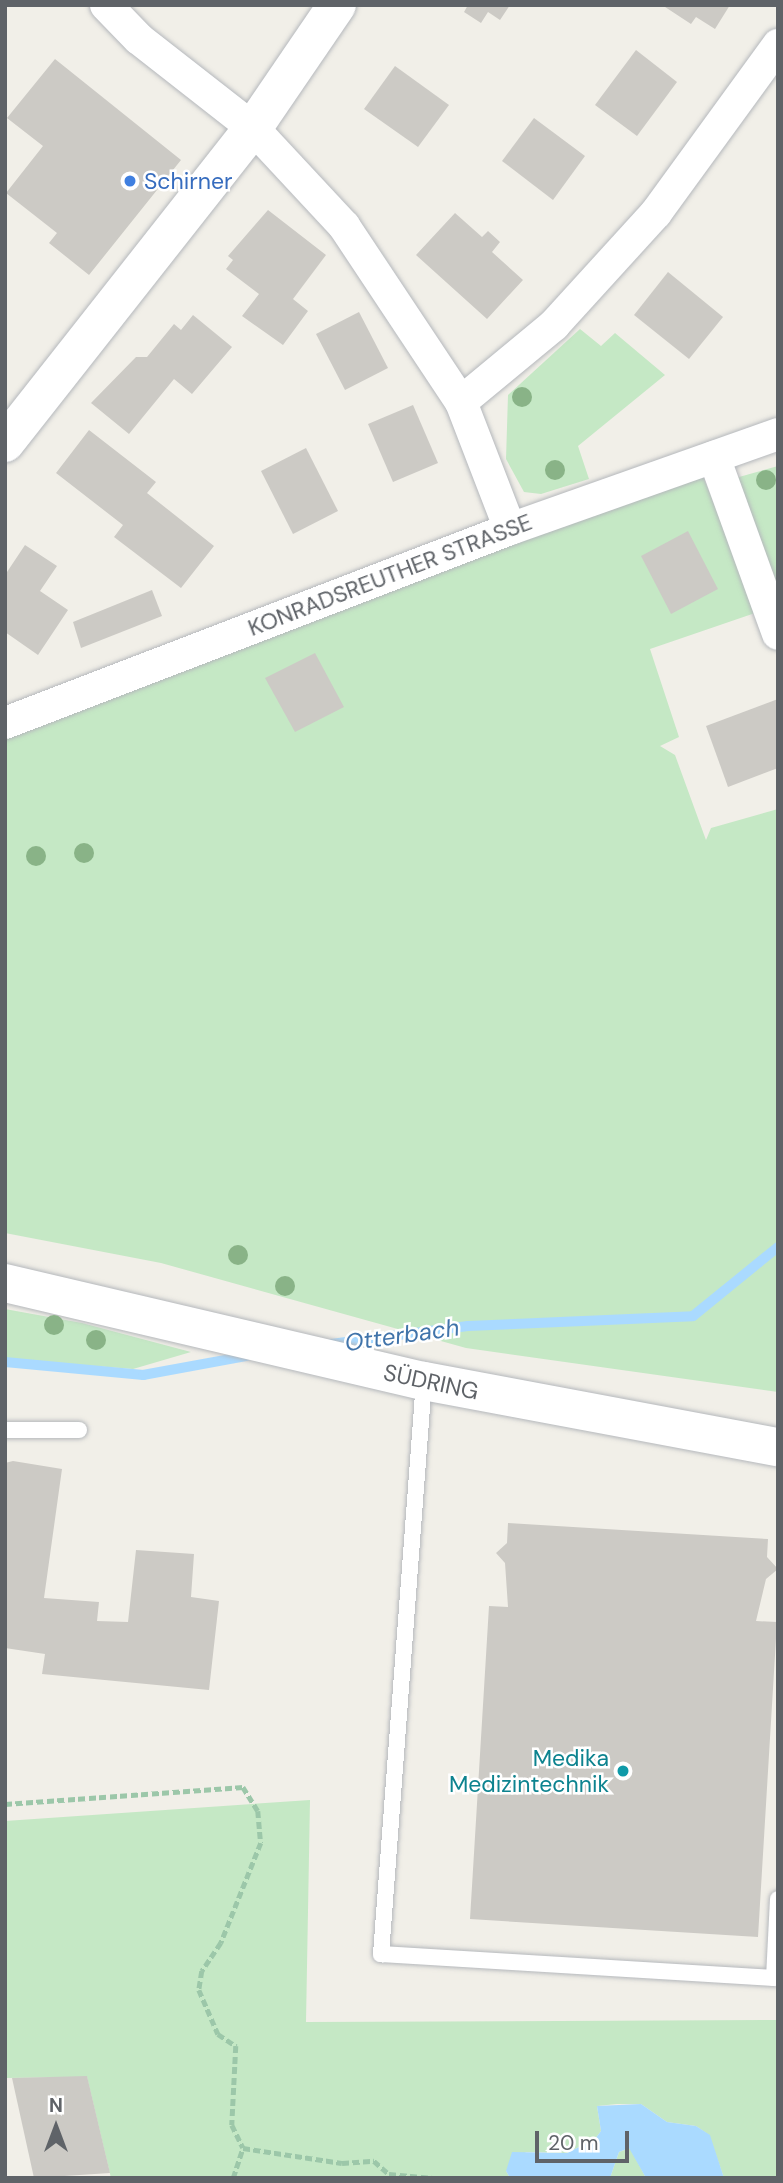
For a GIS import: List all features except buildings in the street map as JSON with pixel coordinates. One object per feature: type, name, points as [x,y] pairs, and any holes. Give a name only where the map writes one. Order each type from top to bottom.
[{"type":"street","points":[[106,5],[139,39],[253,128],[344,226],[461,402],[510,529]]},
{"type":"street","points":[[5,443],[253,128],[337,5]]},
{"type":"street","points":[[461,402],[554,325],[656,213],[778,45]]},
{"type":"street","name":"KONRADSREUTHER STRASSE","points":[[5,723],[510,529],[778,434]]},
{"type":"street","points":[[714,457],[778,634]]},
{"type":"street","name":"SÜDRING","points":[[5,1283],[424,1381],[778,1447]]},
{"type":"lane","points":[[424,1381],[381,1954],[774,1978],[778,1899]]},
{"type":"lane","points":[[5,1430],[79,1430]]},
{"type":"path","points":[[5,1804],[243,1787],[258,1811],[261,1843],[221,1943],[202,1972],[199,1990],[218,2034],[236,2046],[232,2126],[243,2148],[233,2178]]},
{"type":"path","points":[[243,2148],[342,2163],[374,2161],[389,2174],[433,2178]]},
{"type":"green space","points":[[580,329],[601,346],[615,333],[665,375],[578,446],[589,479],[541,494],[524,492],[506,459],[508,395]]},
{"type":"green space","points":[[778,466],[778,588],[732,479]]},
{"type":"green space","points":[[702,474],[758,612],[650,649],[679,737],[660,746],[675,755],[706,840],[711,828],[778,809],[778,1392],[466,1348],[161,1263],[5,1233],[5,733]]},
{"type":"green space","points":[[5,1309],[82,1323],[191,1352],[133,1369],[5,1359]]},
{"type":"green space","points":[[310,1800],[306,2022],[778,2020],[778,2178],[724,2178],[709,2135],[696,2126],[667,2122],[641,2104],[617,2104],[597,2106],[601,2131],[595,2139],[567,2153],[526,2152],[506,2171],[510,2178],[111,2178],[87,2077],[5,2078],[5,1821]]},
{"type":"green space","points":[[630,2148],[646,2178],[610,2178],[619,2152]]},
{"type":"water","points":[[641,2104],[667,2122],[696,2126],[710,2135],[724,2178],[646,2178],[629,2148],[619,2152],[610,2178],[510,2178],[506,2171],[512,2152],[567,2153],[595,2139],[601,2131],[597,2106]]},
{"type":"waterway","name":"Otterbach","points":[[331,1344],[468,1326],[693,1316],[778,1247]]},
{"type":"waterway","name":"Otterbach","points":[[5,1362],[143,1375],[247,1356]]},
{"type":"place","name":"Schirner","points":[[130,181]]},
{"type":"place","name":"Medika Medizintechnik","points":[[623,1771]]}]
